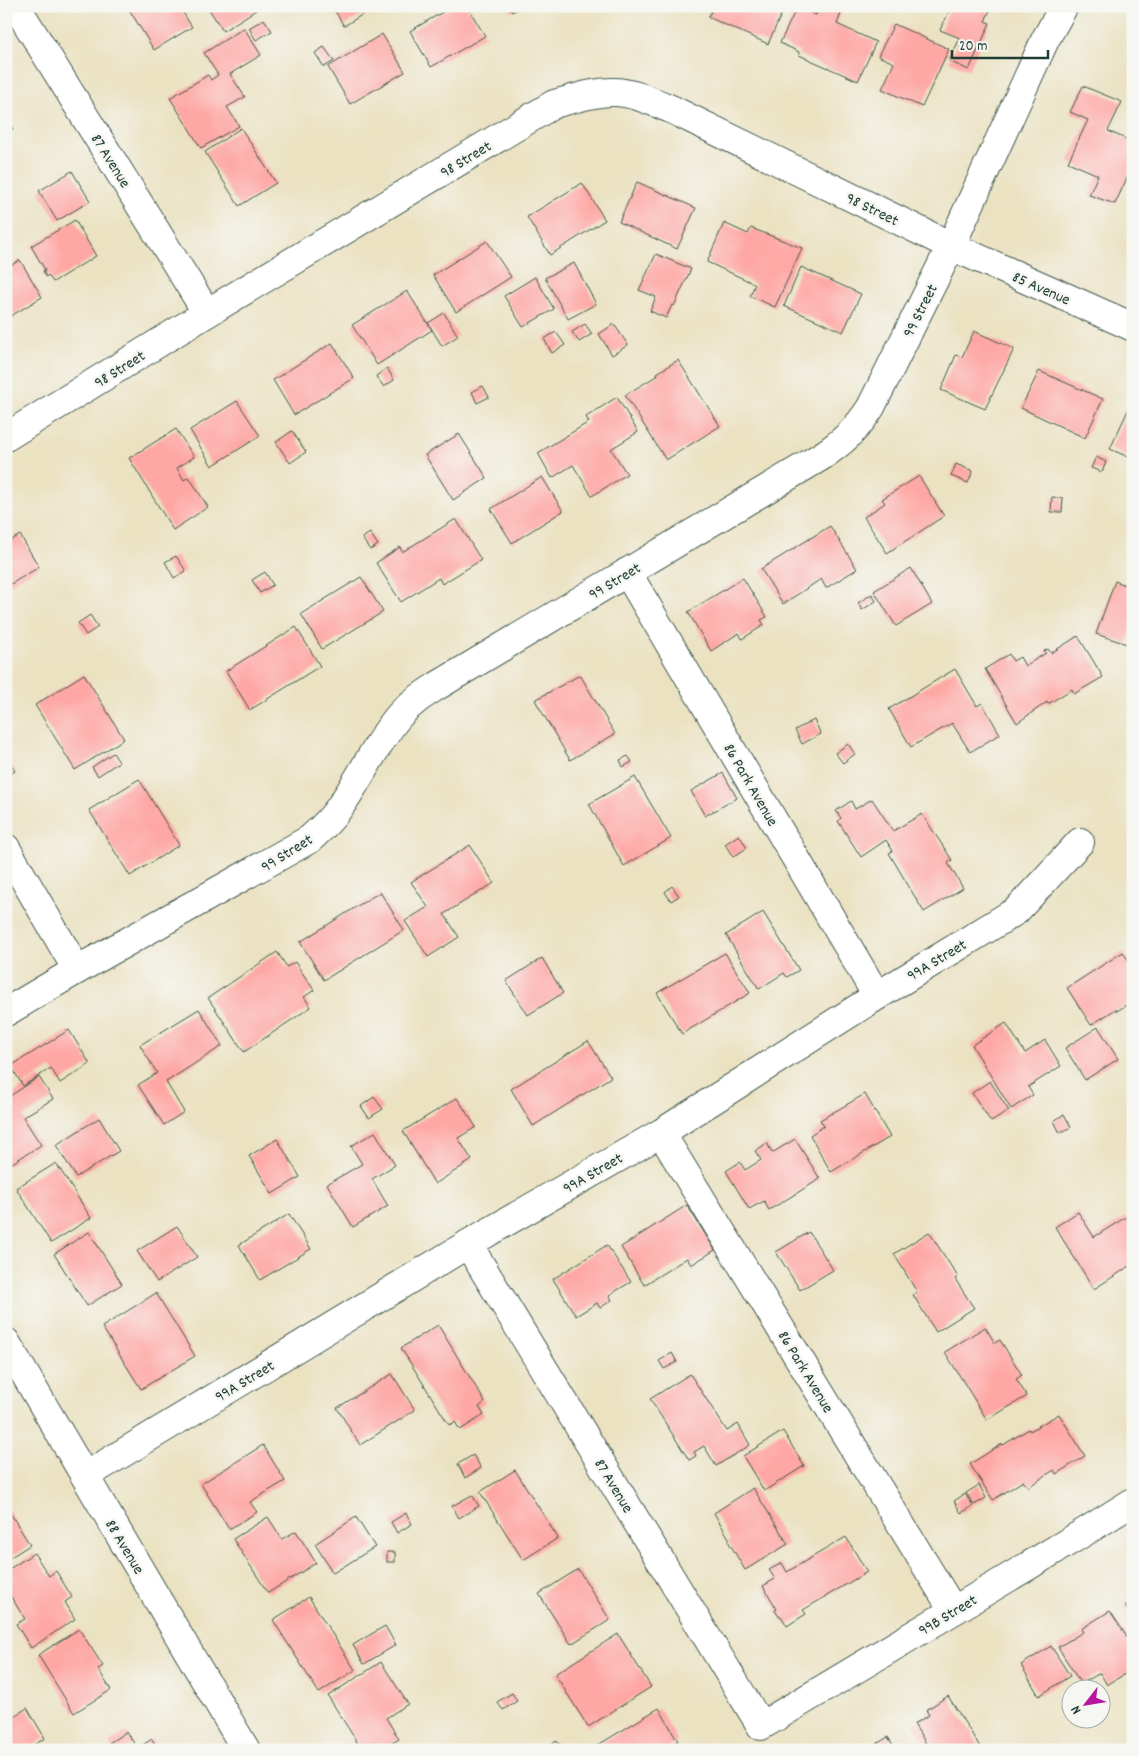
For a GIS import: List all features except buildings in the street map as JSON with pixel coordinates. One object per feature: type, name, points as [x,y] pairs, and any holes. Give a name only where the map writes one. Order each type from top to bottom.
[{"type":"street","name":"87 Avenue","points":[[16,6],[207,313]]},
{"type":"street","name":"99 Street","points":[[6,1012],[77,970],[310,840],[338,809],[382,739],[399,716],[414,701],[822,456],[841,443],[859,426],[871,406],[951,246],[1045,40],[1064,6]]},
{"type":"street","name":"98 Street","points":[[6,437],[207,313],[554,104],[587,96],[613,92],[646,98],[951,246]]},
{"type":"street","name":"85 Avenue","points":[[951,246],[1133,327]]},
{"type":"street","name":"86 Park Avenue","points":[[627,572],[876,996]]},
{"type":"street","name":"99A Street","points":[[85,1476],[468,1244],[661,1133],[876,996],[1016,910],[1080,842]]},
{"type":"street","points":[[6,848],[77,970]]},
{"type":"street","name":"86 Park Avenue","points":[[661,1133],[953,1610]]},
{"type":"street","name":"87 Avenue","points":[[468,1244],[761,1726]]},
{"type":"street","name":"88 Avenue","points":[[6,1342],[246,1750]]},
{"type":"street","name":"99B Street","points":[[761,1726],[1133,1502]]}]
